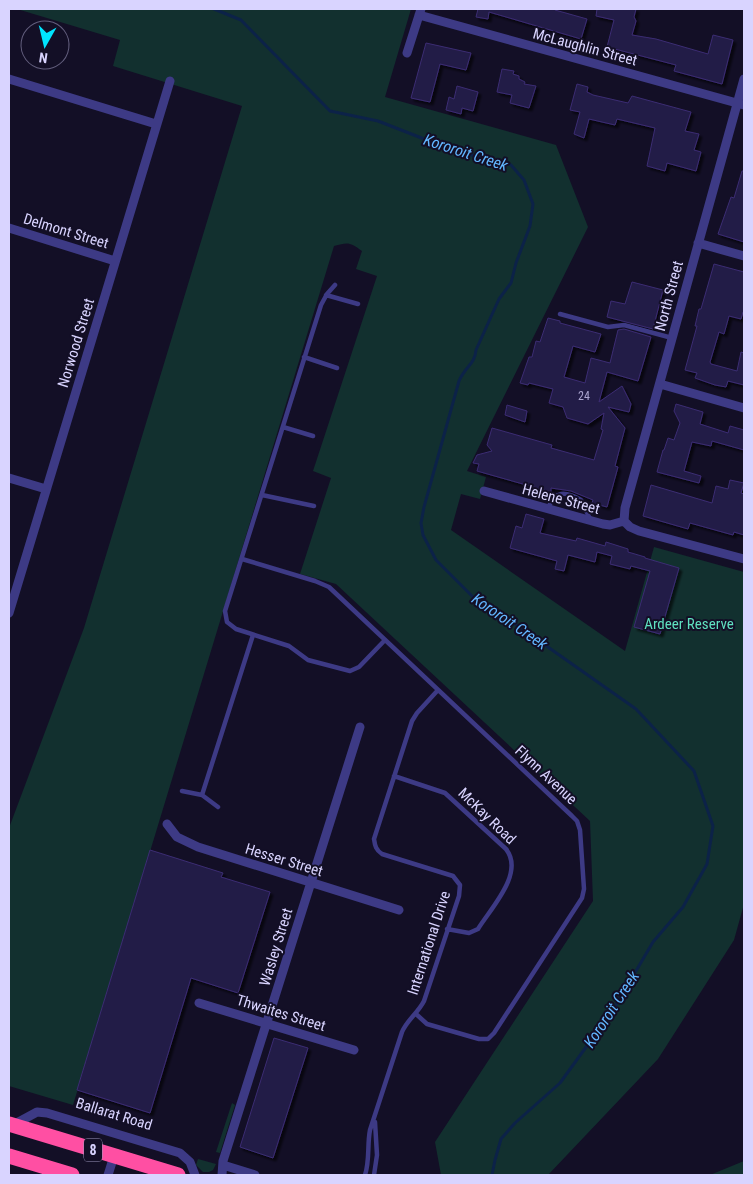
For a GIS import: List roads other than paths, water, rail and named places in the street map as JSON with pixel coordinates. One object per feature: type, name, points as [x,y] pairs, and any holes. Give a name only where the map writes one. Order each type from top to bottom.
[{"type":"highway","name":"Ballarat Road","points":[[11,1125],[178,1175]]},
{"type":"highway","name":"8","points":[[9,1156],[72,1175]]},
{"type":"street","points":[[407,53],[420,12]]},
{"type":"street","name":"McLaughlin Street","points":[[420,12],[741,104]]},
{"type":"street","points":[[9,79],[156,124]]},
{"type":"street","name":"North Street","points":[[624,521],[624,515],[698,243],[741,104],[744,79]]},
{"type":"street","name":"Norwood Street","points":[[9,613],[170,81]]},
{"type":"street","name":"Delmont Street","points":[[9,228],[115,261]]},
{"type":"street","points":[[698,243],[744,256]]},
{"type":"street","points":[[660,384],[744,408]]},
{"type":"street","points":[[9,478],[46,489]]},
{"type":"street","name":"Helene Street","points":[[484,492],[610,525],[624,521]]},
{"type":"street","points":[[624,521],[630,527],[639,531],[744,559]]},
{"type":"street","name":"Wasley Street","points":[[222,1175],[222,1166],[266,1023],[360,727]]},
{"type":"street","name":"Hesser Street","points":[[167,824],[172,833],[184,842],[399,910]]},
{"type":"street","name":"Thwaites Street","points":[[200,1003],[354,1050]]},
{"type":"street","name":"Ballarat Road","points":[[11,1125],[37,1112],[47,1113],[180,1153],[190,1162],[194,1175]]},
{"type":"street","points":[[108,1175],[114,1156]]},
{"type":"street","points":[[222,1166],[255,1175]]},
{"type":"lane","points":[[335,285],[320,305],[225,611],[225,617],[231,626],[289,646],[308,660],[350,672],[359,667],[385,640]]},
{"type":"lane","points":[[326,295],[358,304]]},
{"type":"lane","points":[[560,314],[608,327],[624,325],[672,338]]},
{"type":"lane","points":[[304,358],[337,368]]},
{"type":"lane","points":[[283,427],[313,436]]},
{"type":"lane","points":[[548,509],[550,502],[556,496],[560,494],[572,496],[581,500],[591,521]]},
{"type":"lane","points":[[262,495],[314,506]]},
{"type":"lane","name":"Flynn Avenue","points":[[242,559],[329,587],[577,821],[580,830],[584,889],[582,898],[494,1033],[488,1039],[479,1039],[427,1024],[416,1014]]},
{"type":"lane","points":[[202,795],[253,635]]},
{"type":"lane","name":"International Drive","points":[[365,1175],[369,1160],[368,1139],[402,1032],[424,1001],[459,896],[460,885],[453,876],[382,854],[376,850],[374,839],[412,721],[438,690]]},
{"type":"lane","name":"McKay Road","points":[[394,776],[445,793],[506,849],[511,857],[511,876],[478,929],[469,933],[447,929]]},
{"type":"lane","points":[[182,791],[202,795],[218,807]]},
{"type":"lane","name":"International Drive","points":[[374,1175],[377,1155],[374,1132],[375,1116]]},
{"type":"waterway","name":"Kororoit Creek","points":[[214,9],[241,20],[330,111],[378,121],[455,151],[511,165],[524,180],[533,204],[530,226],[516,263],[511,283],[499,299],[476,350],[474,359],[459,381],[424,507],[421,523],[423,535],[436,560],[479,603],[518,626],[636,709],[694,771],[713,826],[707,864],[683,907],[653,942],[613,1010],[560,1083],[515,1123],[501,1139],[492,1175]]},
{"type":"park label","name":"Ardeer Reserve","points":[[689,624]]}]
